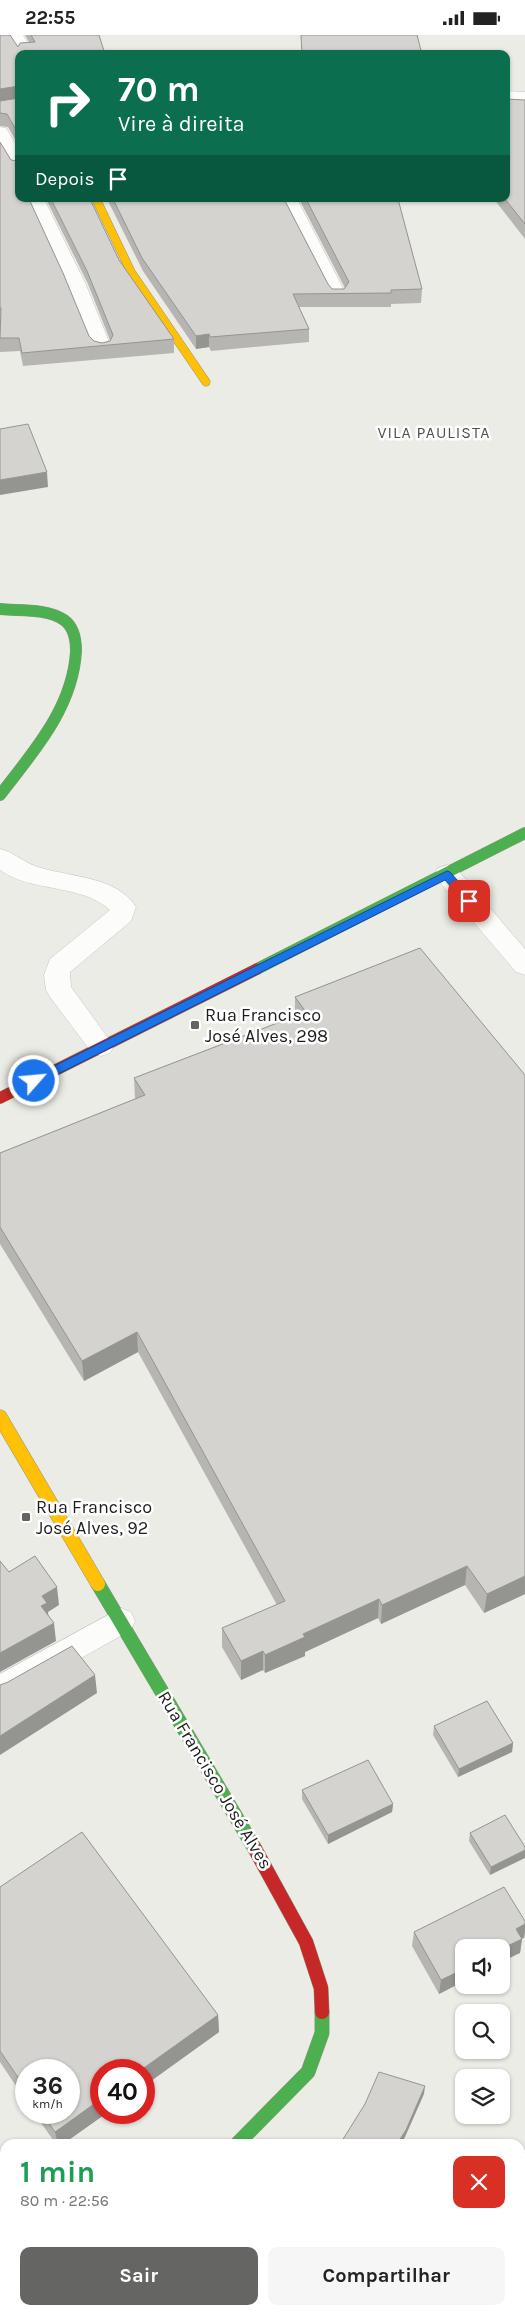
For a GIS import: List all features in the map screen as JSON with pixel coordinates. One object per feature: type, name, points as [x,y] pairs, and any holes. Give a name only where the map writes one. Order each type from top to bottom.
[{"type":"street","points":[[14,35],[23,50]]},
{"type":"street","points":[[510,96],[525,97]]},
{"type":"street","points":[[0,132],[15,160]]},
{"type":"street","points":[[36,202],[76,285],[102,349]]},
{"type":"street","points":[[97,202],[131,272],[206,383]]},
{"type":"street","points":[[0,609],[55,617],[71,627],[77,641],[75,669],[58,713],[0,795]]},
{"type":"street","points":[[0,1098],[447,875],[525,833]]},
{"type":"street","points":[[0,857],[5,862],[28,872],[112,896],[123,907],[122,915],[59,965],[56,972],[59,990],[102,1046]]},
{"type":"street","points":[[447,875],[525,966]]},
{"type":"street","name":"Rua Francisco José Alves","points":[[0,1417],[273,1879],[306,1942],[321,1988],[322,2033],[308,2071],[242,2139]]},
{"type":"lane","points":[[290,202],[338,296]]},
{"type":"lane","points":[[0,1689],[121,1621]]},
{"type":"building","points":[[0,35],[10,35],[18,47],[20,43],[35,42],[31,35],[99,35],[104,50],[15,50],[15,87],[0,89]]},
{"type":"building","points":[[301,35],[417,35],[421,50],[302,50]]},
{"type":"building","points":[[15,99],[15,128],[7,114],[0,113],[0,101]]},
{"type":"building","points":[[510,99],[525,100],[525,224],[507,202],[510,202]]},
{"type":"building","points":[[0,142],[11,160],[15,161],[15,202],[30,202],[89,336],[94,341],[102,343],[110,341],[113,335],[87,271],[52,202],[91,202],[119,260],[174,339],[22,353],[19,338],[0,338]]},
{"type":"building","points":[[114,202],[286,202],[328,284],[332,289],[344,289],[349,282],[308,202],[399,202],[422,289],[391,290],[391,293],[293,294],[309,329],[210,337],[209,334],[196,336],[142,258]]},
{"type":"building","points":[[28,424],[47,472],[0,480],[0,429]]},
{"type":"building","points":[[420,948],[525,1075],[525,1576],[487,1594],[467,1566],[382,1605],[379,1599],[303,1634],[305,1637],[265,1655],[263,1651],[241,1661],[222,1628],[285,1601],[137,1332],[82,1361],[0,1227],[0,1153],[145,1095],[134,1078],[306,1012],[295,997]]},
{"type":"building","points":[[35,1556],[57,1587],[42,1596],[47,1603],[41,1606],[54,1623],[0,1653],[0,1561],[9,1572]]},
{"type":"building","points":[[72,1646],[95,1675],[0,1736],[0,1685]]},
{"type":"building","points":[[487,1701],[513,1743],[459,1769],[434,1726]]},
{"type":"building","points":[[368,1760],[393,1804],[328,1835],[302,1790]]},
{"type":"building","points":[[505,1815],[525,1850],[491,1867],[470,1833]]},
{"type":"building","points":[[82,1832],[218,2015],[155,2060],[90,2059],[90,2107],[80,2114],[80,2059],[15,2059],[15,2073],[0,2051],[0,1887]]},
{"type":"building","points":[[504,1887],[525,1921],[525,1924],[516,1929],[522,1939],[510,1945],[510,1939],[455,1939],[455,1973],[441,1980],[414,1932]]},
{"type":"building","points":[[379,2072],[425,2086],[400,2139],[343,2139],[365,2104]]},
{"type":"building","points":[[50,2124],[66,2124],[55,2132]]},
{"type":"traffic: fast","points":[[0,609],[43,613],[58,617],[64,620],[71,629],[76,647],[75,667],[70,687],[61,707],[38,745],[0,795]]},
{"type":"traffic: fast","points":[[257,969],[525,833]]},
{"type":"traffic: fast","points":[[98,1584],[255,1849]]},
{"type":"traffic: fast","points":[[242,2139],[308,2072],[322,2033],[322,2012]]},
{"type":"traffic: slow","points":[[97,202],[131,272],[206,382]]},
{"type":"traffic: slow","points":[[0,1417],[98,1584]]},
{"type":"traffic: jam","points":[[0,1098],[257,969]]},
{"type":"traffic: jam","points":[[255,1849],[306,1942],[321,1988],[322,2012]]},
{"type":"place","name":"Rua Francisco José Alves, 298","points":[[195,1025]]},
{"type":"place","name":"Rua Francisco José Alves, 92","points":[[26,1517]]},
{"type":"district","name":"VILA PAULISTA","points":[[434,432]]},
{"type":"route","points":[[34,1081],[447,875],[469,901]]}]
